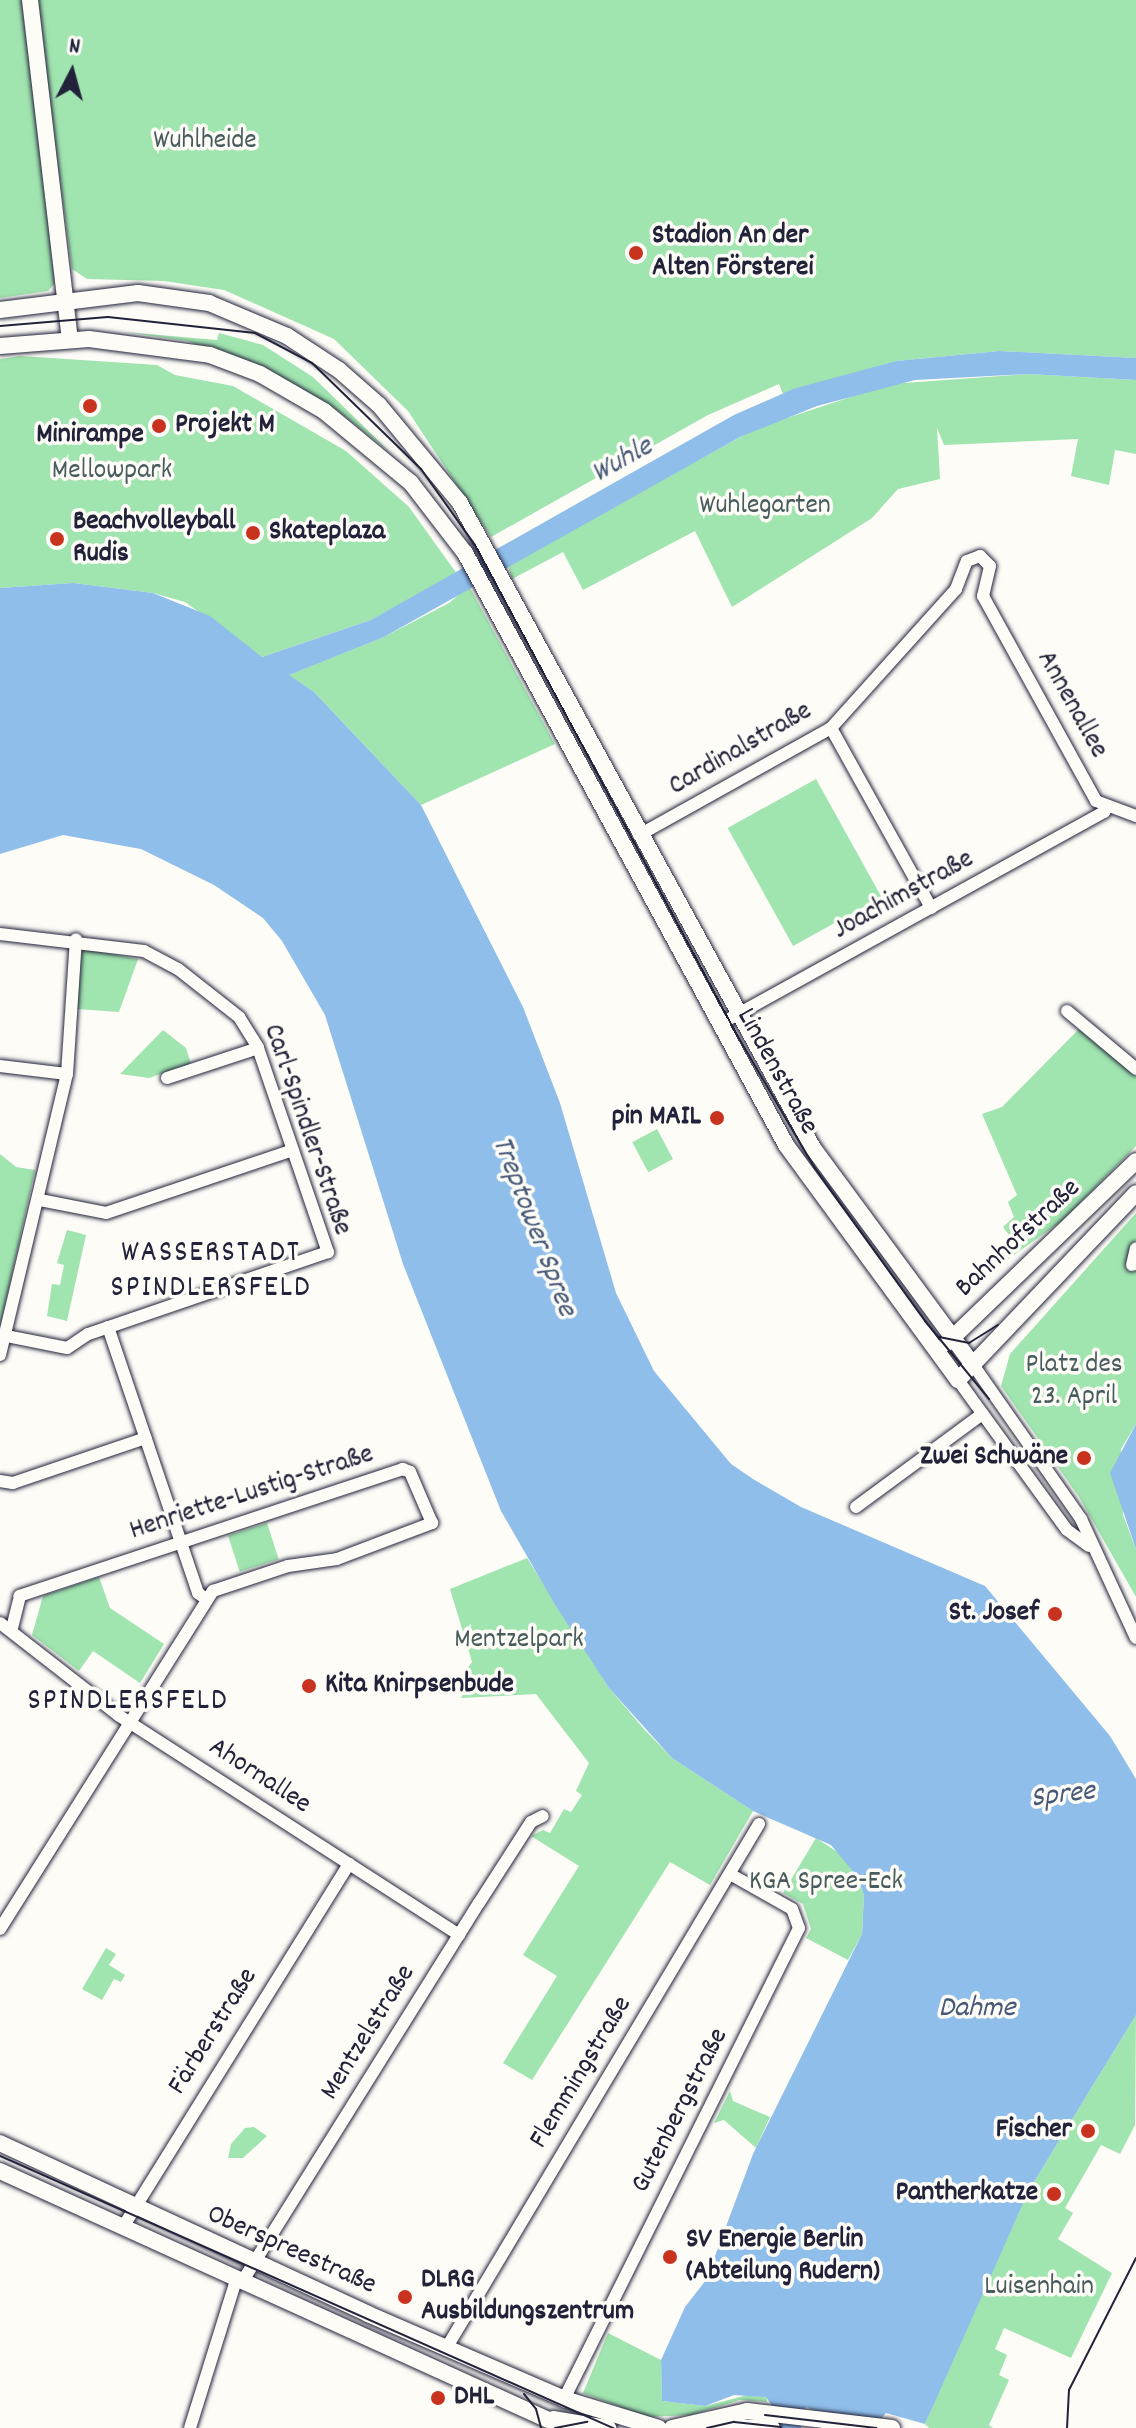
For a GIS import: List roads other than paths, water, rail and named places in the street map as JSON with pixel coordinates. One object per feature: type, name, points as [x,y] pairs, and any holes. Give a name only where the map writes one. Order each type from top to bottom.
[{"type":"main road","points":[[30,0],[70,340]]},
{"type":"main road","name":"Lindenstraße","points":[[0,310],[138,293],[178,297],[218,306],[287,336],[339,370],[379,405],[460,503],[813,1148],[974,1366]]},
{"type":"main road","name":"Lindenstraße","points":[[0,346],[70,340],[194,350],[288,388],[381,454],[433,507],[476,573],[809,1182],[958,1380]]},
{"type":"main road","name":"Bahnhofstraße","points":[[937,1353],[1136,1161]]},
{"type":"main road","name":"Bahnhofstraße","points":[[958,1380],[1136,1193]]},
{"type":"main road","name":"Oberspreestraße","points":[[0,2143],[133,2208],[564,2399],[659,2428]]},
{"type":"main road","name":"Oberspreestraße","points":[[0,2171],[544,2424],[608,2428]]},
{"type":"main road","points":[[544,2424],[564,2399]]},
{"type":"main road","points":[[564,2399],[568,2425]]},
{"type":"main road","points":[[672,2428],[733,2412],[767,2422]]},
{"type":"main road","points":[[711,2428],[767,2422],[890,2428]]},
{"type":"street","name":"Cardinalstraße","points":[[639,835],[831,728],[956,589],[967,561],[980,556],[990,566],[983,596]]},
{"type":"street","points":[[956,589],[983,596]]},
{"type":"street","name":"Annenallee","points":[[983,596],[1096,801],[1136,816]]},
{"type":"street","points":[[831,728],[931,908]]},
{"type":"street","name":"Joachimstraße","points":[[720,1024],[1104,812],[1108,806]]},
{"type":"street","name":"Carl-Spindler-Straße","points":[[0,934],[76,939],[144,951],[207,991],[239,1017],[258,1048],[328,1252],[108,1327],[60,1349],[7,1336]]},
{"type":"street","points":[[0,1355],[40,1200],[67,1074],[76,939]]},
{"type":"street","points":[[1067,1011],[1136,1069]]},
{"type":"street","points":[[167,1078],[258,1048]]},
{"type":"street","points":[[0,1066],[67,1074]]},
{"type":"street","points":[[40,1200],[106,1213],[293,1150]]},
{"type":"street","points":[[1132,1265],[1136,1248]]},
{"type":"street","points":[[0,1929],[206,1599],[198,1593],[108,1327]]},
{"type":"street","name":"Lindenstraße","points":[[974,1366],[1075,1510],[1136,1638]]},
{"type":"street","name":"Lindenstraße","points":[[958,1380],[1067,1530],[1090,1547]]},
{"type":"street","points":[[856,1507],[982,1414]]},
{"type":"street","points":[[0,1481],[13,1483],[146,1438]]},
{"type":"street","name":"Henriette-Lustig-Straße","points":[[6,1626],[20,1596],[403,1469],[410,1472],[431,1526],[320,1564],[282,1567],[213,1591],[206,1599]]},
{"type":"street","name":"Ahornallee","points":[[6,1626],[130,1723],[459,1935]]},
{"type":"street","name":"Mentzelstraße","points":[[190,2428],[239,2281],[531,1822],[543,1816]]},
{"type":"street","name":"Flemmingstraße","points":[[447,2347],[759,1824]]},
{"type":"street","name":"Färberstraße","points":[[123,2227],[349,1864]]},
{"type":"street","name":"Gutenbergstraße","points":[[564,2399],[799,1928],[792,1909],[730,1874]]},
{"type":"water","points":[[999,351],[1136,358],[1136,380],[1028,374],[915,380],[817,406],[740,437],[384,637],[289,675],[314,692],[421,805],[523,1007],[560,1103],[616,1293],[654,1371],[731,1464],[753,1479],[801,1507],[985,1586],[1110,1736],[1136,1779],[1136,2015],[1029,2190],[925,2424],[886,2413],[873,2428],[816,2428],[817,2412],[806,2407],[801,2428],[777,2428],[778,2414],[766,2397],[734,2395],[705,2406],[662,2401],[661,2360],[685,2307],[706,2280],[753,2154],[862,1934],[864,1895],[856,1875],[831,1845],[753,1811],[672,1758],[609,1688],[554,1603],[501,1511],[403,1264],[325,1015],[282,941],[263,918],[214,885],[141,849],[63,835],[0,854],[0,588],[73,583],[153,593],[210,616],[262,657],[371,620],[734,415],[793,389],[896,361]]},
{"type":"water","points":[[1136,1424],[1136,1549],[1110,1473]]},
{"type":"tram line","points":[[0,326],[108,317],[255,333],[312,363],[421,469],[475,545],[737,1035],[814,1167],[925,1321],[989,1399]]},
{"type":"tram line","points":[[939,1337],[969,1343],[998,1325]]},
{"type":"tram line","points":[[0,2156],[613,2428]]},
{"type":"tram line","points":[[1067,2428],[1069,2390],[1136,2258]]},
{"type":"tram line","points":[[524,2394],[536,2409],[541,2428]]},
{"type":"tram line","points":[[765,2415],[876,2428]]},
{"type":"tram line","points":[[555,2428],[587,2422]]},
{"type":"tram line","points":[[707,2428],[734,2422],[781,2427]]},
{"type":"place","name":"Stadion An der Alten Försterei","points":[[636,253]]},
{"type":"place","name":"Minirampe","points":[[90,406]]},
{"type":"place","name":"Projekt M","points":[[159,426]]},
{"type":"place","name":"Skateplaza","points":[[253,533]]},
{"type":"place","name":"Beachvolleyball Rudis","points":[[57,539]]},
{"type":"place","name":"pin MAIL","points":[[717,1118]]},
{"type":"place","name":"Zwei Schwäne","points":[[1084,1458]]},
{"type":"place","name":"St. Josef","points":[[1055,1614]]},
{"type":"place","name":"Kita Knirpsenbude","points":[[309,1686]]},
{"type":"place","name":"Fischer","points":[[1088,2131]]},
{"type":"place","name":"Pantherkatze","points":[[1054,2194]]},
{"type":"place","name":"SV Energie Berlin (Abteilung Rudern)","points":[[670,2257]]},
{"type":"place","name":"DLRG Ausbildungszentrum","points":[[405,2297]]},
{"type":"place","name":"DHL","points":[[438,2398]]},
{"type":"district","name":"WASSERSTADT SPINDLERSFELD","points":[[211,1272]]},
{"type":"district","name":"SPINDLERSFELD","points":[[128,1703]]},
{"type":"park label","name":"Wuhlheide","points":[[205,142]]},
{"type":"park label","name":"Mellowpark","points":[[112,472]]},
{"type":"park label","name":"Wuhlegarten","points":[[765,507]]},
{"type":"park label","name":"Platz des 23. April","points":[[1074,1382]]},
{"type":"park label","name":"Mentzelpark","points":[[519,1641]]},
{"type":"park label","name":"KGA Spree-Eck","points":[[826,1883]]},
{"type":"park label","name":"Luisenhain","points":[[1039,2288]]},
{"type":"water label","name":"Wuhle","points":[[623,462]]},
{"type":"water label","name":"Treptower Spree","points":[[532,1227]]},
{"type":"water label","name":"Spree","points":[[1063,1797]]},
{"type":"water label","name":"Dahme","points":[[977,2010]]}]
